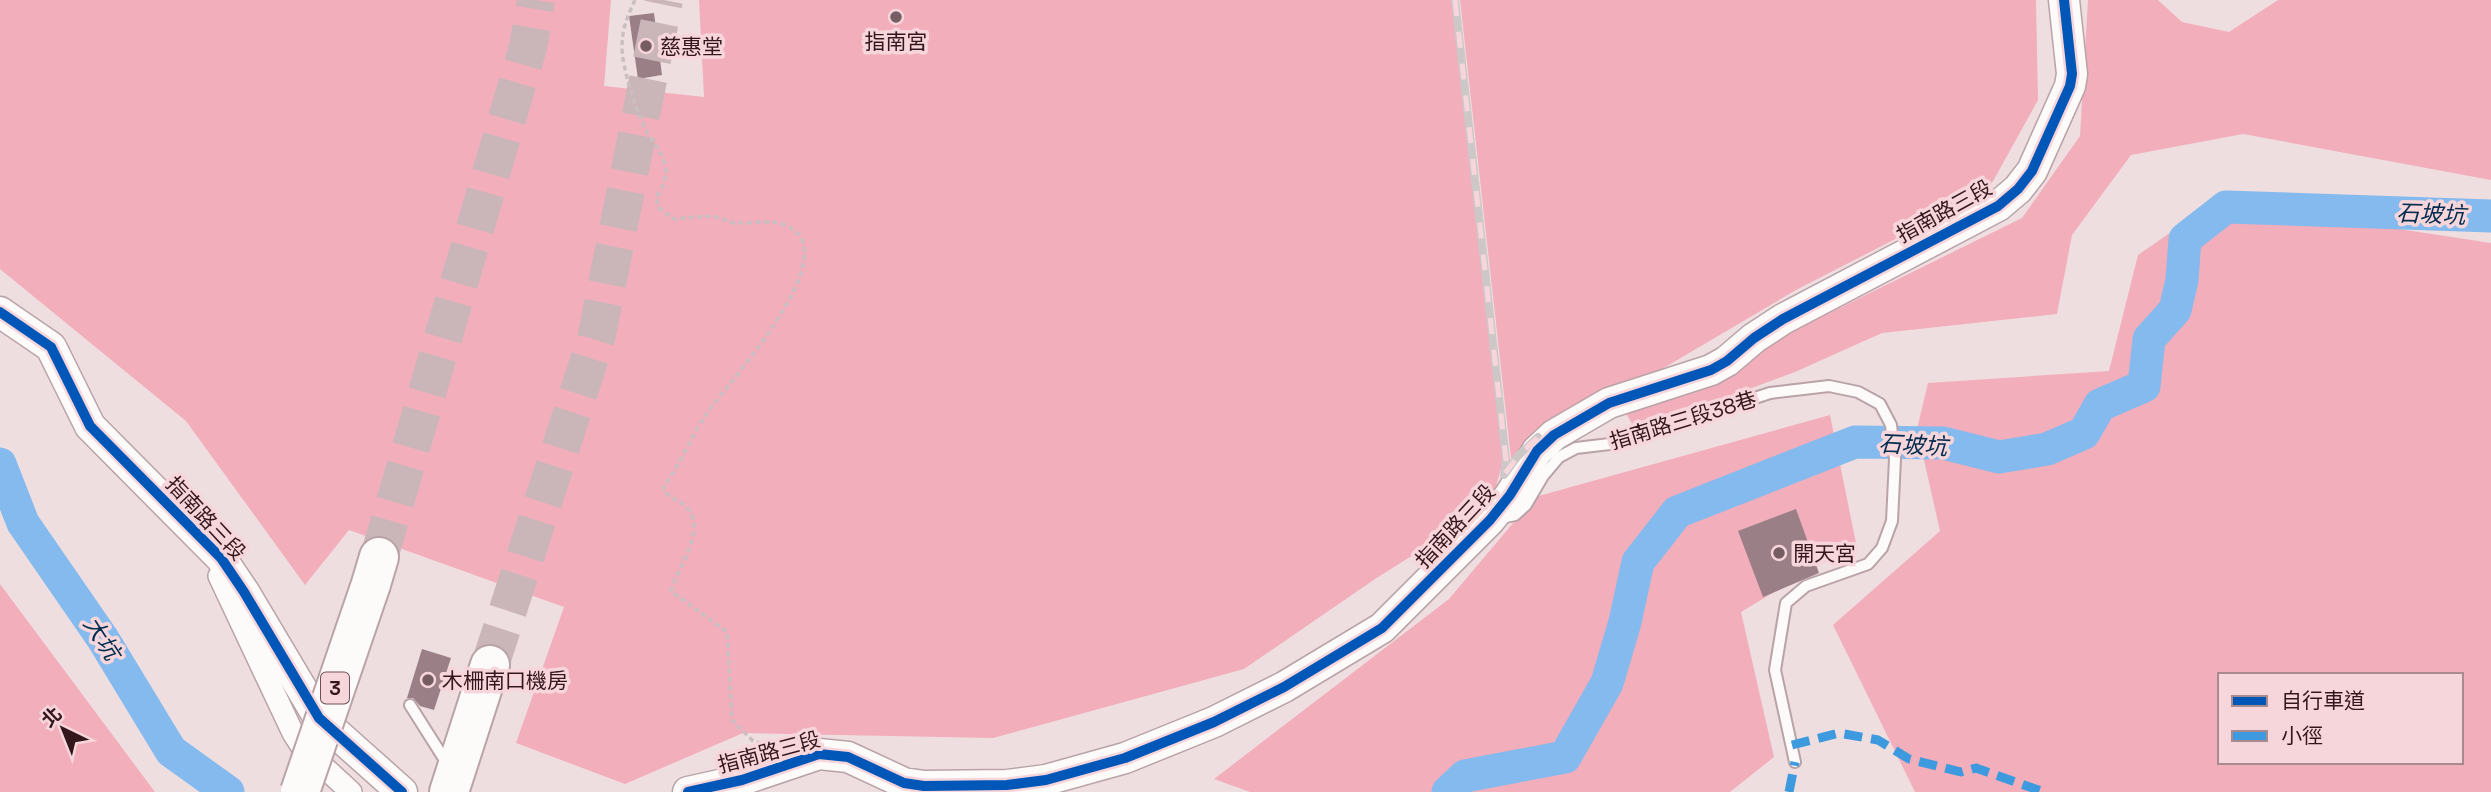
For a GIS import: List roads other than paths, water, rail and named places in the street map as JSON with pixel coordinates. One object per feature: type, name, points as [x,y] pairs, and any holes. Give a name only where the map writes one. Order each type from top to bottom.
[{"type":"highway","name":"3","points":[[300,792],[375,571]]},
{"type":"highway","points":[[452,786],[490,665]]},
{"type":"street","name":"指南路三段","points":[[688,792],[742,780],[819,754],[848,757],[904,783],[924,786],[1007,785],[1046,780],[1125,758],[1214,722],[1284,687],[1367,640],[1490,520],[1510,495],[1537,451],[1554,435],[1609,403],[1711,370],[1783,319],[1998,206],[2018,189],[2032,171],[2070,86],[2072,74],[2064,0]]},
{"type":"street","name":"指南路三段","points":[[0,312],[51,347],[90,426],[221,558],[319,718],[402,792]]},
{"type":"street","points":[[195,530],[293,733],[302,747],[351,792]]},
{"type":"lane","name":"指南路三段38巷","points":[[1490,520],[1515,515],[1526,505],[1543,476],[1559,457],[1576,448],[1618,443],[1770,393],[1829,386],[1858,392],[1880,404],[1891,425],[1895,459],[1892,521],[1882,548],[1868,564],[1806,586],[1786,603],[1775,670],[1795,762]]},
{"type":"lane","points":[[410,705],[452,786]]},
{"type":"waterway","name":"石坡坑","points":[[1448,792],[1465,776],[1565,757],[1607,683],[1625,622],[1638,562],[1677,512],[1855,442],[1943,443],[1999,457],[2047,449],[2084,433],[2100,405],[2144,386],[2149,339],[2175,310],[2182,280],[2185,239],[2226,207],[2491,216]]},
{"type":"waterway","name":"大坑","points":[[0,464],[23,523],[103,639],[171,751],[228,792]]},
{"type":"tunnel","points":[[379,557],[528,47],[536,0]]},
{"type":"tunnel","points":[[490,665],[596,339],[664,0]]},
{"type":"railway","points":[[1455,0],[1506,460],[1504,475],[1518,456],[1538,437]]},
{"type":"place","name":"指南宮","points":[[896,17]]},
{"type":"place","name":"慈惠堂","points":[[646,46]]},
{"type":"place","name":"開天宮","points":[[1779,553]]},
{"type":"place","name":"木柵南口機房","points":[[428,680]]}]
